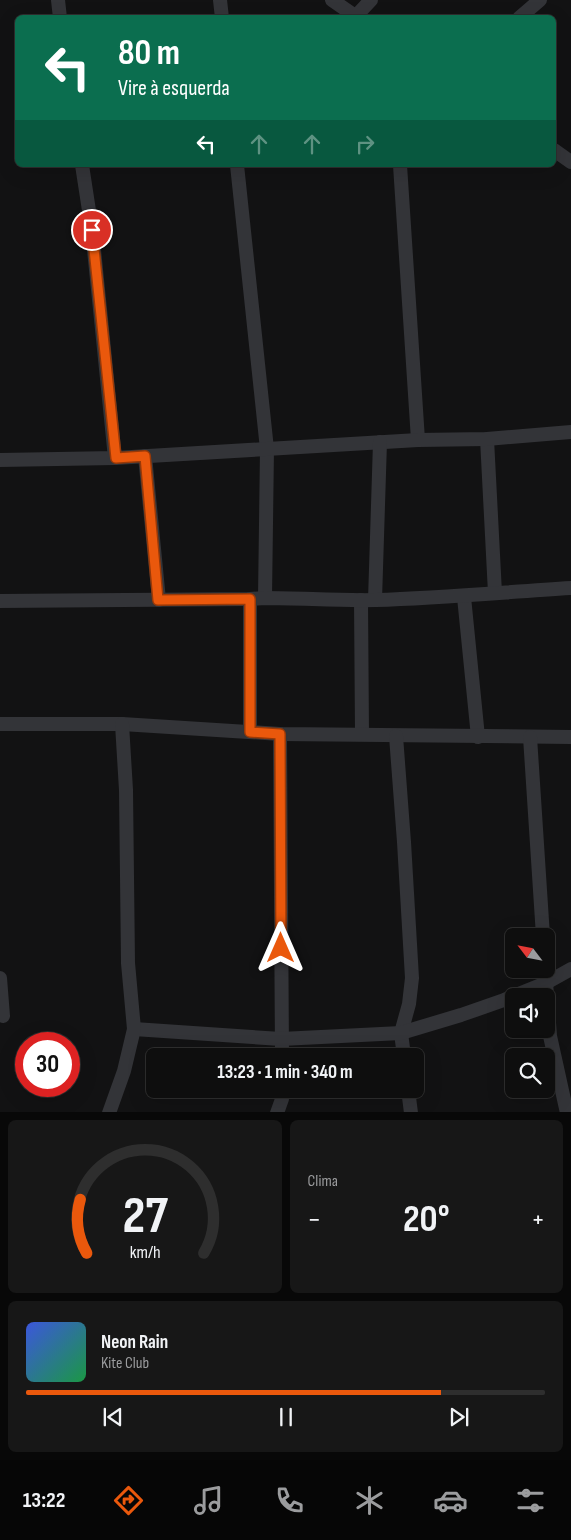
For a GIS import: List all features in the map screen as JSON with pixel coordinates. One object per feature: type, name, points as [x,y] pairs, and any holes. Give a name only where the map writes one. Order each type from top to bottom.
[{"type":"street","points":[[58,0],[60,15]]},
{"type":"street","points":[[220,0],[222,15]]},
{"type":"street","points":[[332,0],[354,15]]},
{"type":"street","points":[[359,15],[371,0]]},
{"type":"street","points":[[522,15],[540,0]]},
{"type":"street","points":[[556,151],[570,160]]},
{"type":"street","points":[[82,167],[92,230],[116,458]]},
{"type":"street","points":[[237,167],[267,449],[266,598]]},
{"type":"street","points":[[400,167],[418,440]]},
{"type":"street","points":[[0,460],[116,458],[418,440],[486,439],[571,432]]},
{"type":"street","points":[[486,439],[495,593]]},
{"type":"street","points":[[362,734],[368,600],[380,442]]},
{"type":"street","points":[[145,456],[158,600]]},
{"type":"street","points":[[0,602],[266,598],[368,600],[464,596],[571,588]]},
{"type":"street","points":[[464,596],[478,737]]},
{"type":"street","points":[[250,599],[250,732]]},
{"type":"street","points":[[0,724],[122,724],[280,734],[571,737]]},
{"type":"street","points":[[109,1112],[124,1071],[134,1029],[128,963],[126,790],[122,724]]},
{"type":"street","points":[[280,734],[282,1048]]},
{"type":"street","points":[[396,736],[412,978],[409,1004],[401,1033],[403,1048]]},
{"type":"street","points":[[530,737],[542,928]]},
{"type":"street","points":[[555,973],[571,969]]},
{"type":"street","points":[[0,978],[3,1016]]},
{"type":"street","points":[[134,1029],[281,1039],[401,1033],[461,1016],[504,1000],[542,978]]},
{"type":"street","points":[[546,978],[550,1036],[567,1112]]},
{"type":"street","points":[[277,1112],[282,1098]]},
{"type":"street","points":[[409,1098],[411,1112]]},
{"type":"route","points":[[92,230],[116,458],[145,456],[158,600],[250,599],[250,732],[280,734],[281,948]]}]
